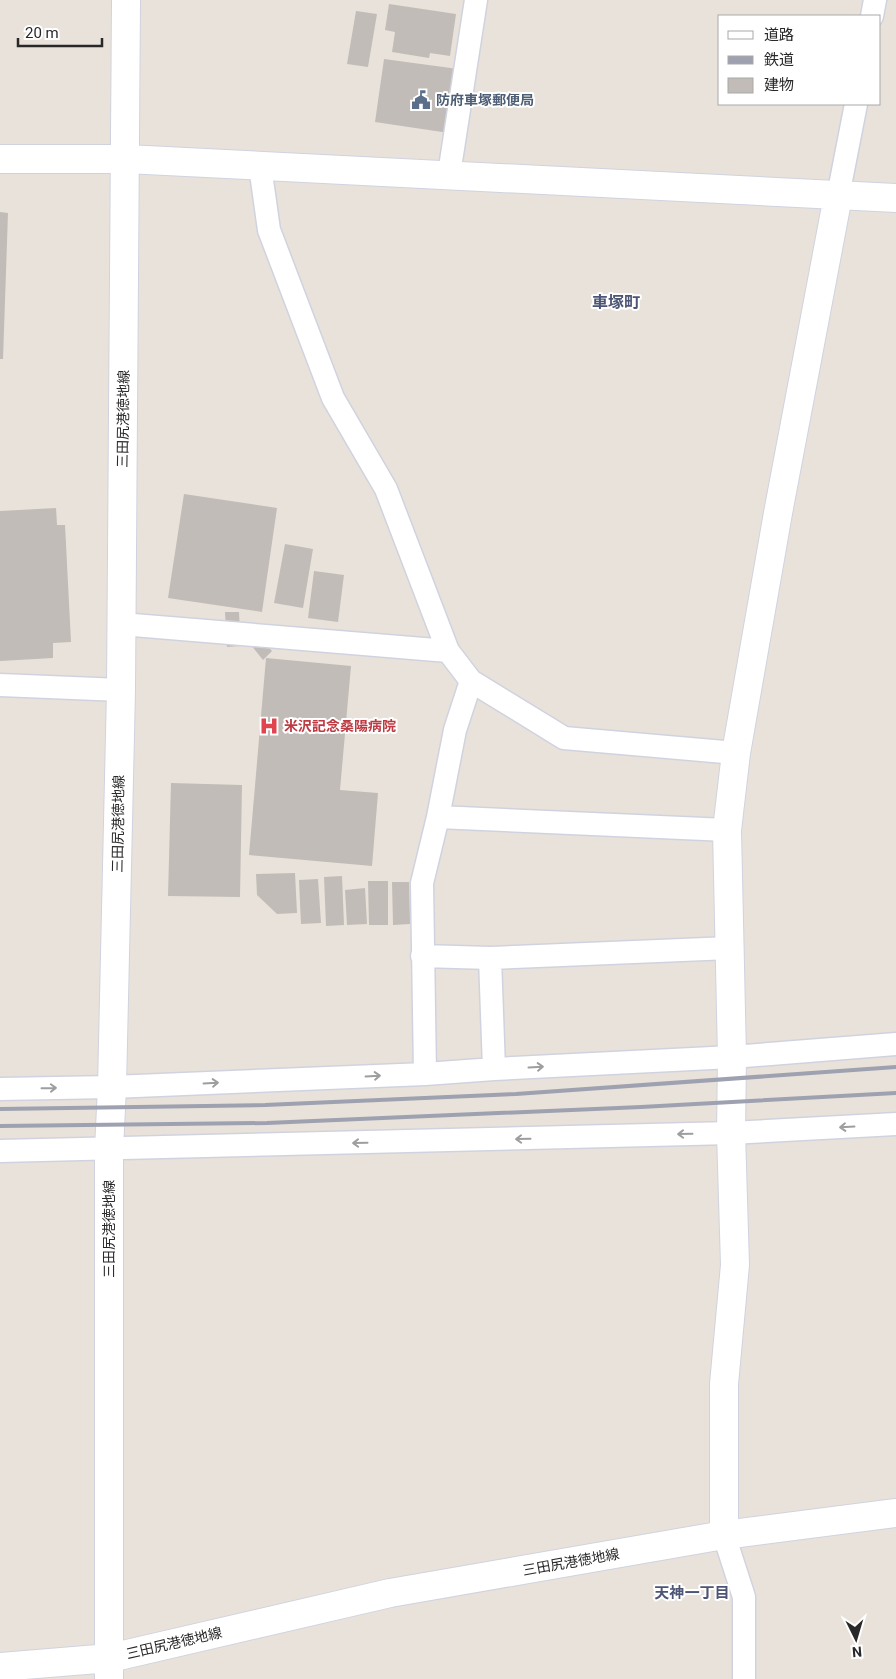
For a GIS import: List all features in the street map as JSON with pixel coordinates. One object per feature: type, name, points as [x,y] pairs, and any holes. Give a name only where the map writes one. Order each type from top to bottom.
[{"type":"main road","name":"三田尻港徳地線","points":[[126,0],[121,690],[109,1149],[109,1668],[390,1593],[724,1535],[896,1513]]},
{"type":"main road","points":[[0,159],[126,159],[896,198]]},
{"type":"main road","points":[[724,1535],[724,1384],[735,1265],[731,1133],[732,1057],[727,830],[736,753],[780,504],[838,196]]},
{"type":"main road","points":[[0,1667],[109,1668]]},
{"type":"street","points":[[449,174],[476,0]]},
{"type":"street","points":[[872,15],[875,0]]},
{"type":"street","points":[[838,196],[856,105]]},
{"type":"street","points":[[260,166],[269,230],[333,398],[386,489],[448,651],[471,682],[564,738],[736,753]]},
{"type":"street","points":[[121,624],[448,651]]},
{"type":"street","points":[[425,1074],[422,883],[438,817],[454,730],[471,682]]},
{"type":"street","points":[[0,685],[121,690]]},
{"type":"street","points":[[438,817],[727,830]]},
{"type":"street","points":[[422,956],[490,958],[730,948]]},
{"type":"street","points":[[490,958],[494,1068]]},
{"type":"street","points":[[0,1088],[112,1087],[425,1074],[494,1068],[732,1057],[896,1044]]},
{"type":"street","points":[[0,1151],[731,1133],[896,1124]]},
{"type":"street","points":[[724,1535],[744,1597],[744,1679]]},
{"type":"building","points":[[389,4],[456,14],[450,56],[430,53],[429,58],[392,52],[395,32],[385,30]]},
{"type":"building","points":[[356,11],[377,14],[368,67],[347,64]]},
{"type":"building","points":[[384,59],[458,69],[449,133],[375,122]]},
{"type":"building","points":[[0,212],[8,213],[3,359],[0,359]]},
{"type":"building","points":[[184,494],[277,508],[262,612],[168,598]]},
{"type":"building","points":[[56,508],[57,525],[65,525],[71,642],[53,643],[53,658],[0,661],[0,511]]},
{"type":"building","points":[[285,544],[313,549],[303,608],[274,603]]},
{"type":"building","points":[[314,571],[344,575],[338,622],[308,618]]},
{"type":"building","points":[[225,612],[239,612],[240,632],[258,635],[272,651],[263,660],[251,645],[227,647]]},
{"type":"building","points":[[266,658],[351,666],[340,790],[378,793],[372,866],[249,855]]},
{"type":"building","points":[[171,783],[242,785],[240,897],[168,896]]},
{"type":"building","points":[[295,873],[297,913],[277,914],[257,895],[256,874]]},
{"type":"building","points":[[342,876],[344,925],[326,926],[324,877]]},
{"type":"building","points":[[318,879],[321,923],[301,924],[299,880]]},
{"type":"building","points":[[368,881],[388,881],[388,925],[369,925]]},
{"type":"building","points":[[392,882],[409,882],[410,924],[393,925]]},
{"type":"building","points":[[365,888],[367,924],[347,925],[345,890]]},
{"type":"railway","points":[[0,1109],[265,1105],[516,1094],[896,1067]]},
{"type":"railway","points":[[0,1126],[267,1123],[641,1107],[896,1093]]},
{"type":"place","name":"防府車塚郵便局","points":[[421,100]]},
{"type":"place","name":"米沢記念桑陽病院","points":[[269,726]]},
{"type":"district","name":"車塚町","points":[[616,302]]},
{"type":"district","name":"天神一丁目","points":[[692,1593]]}]
